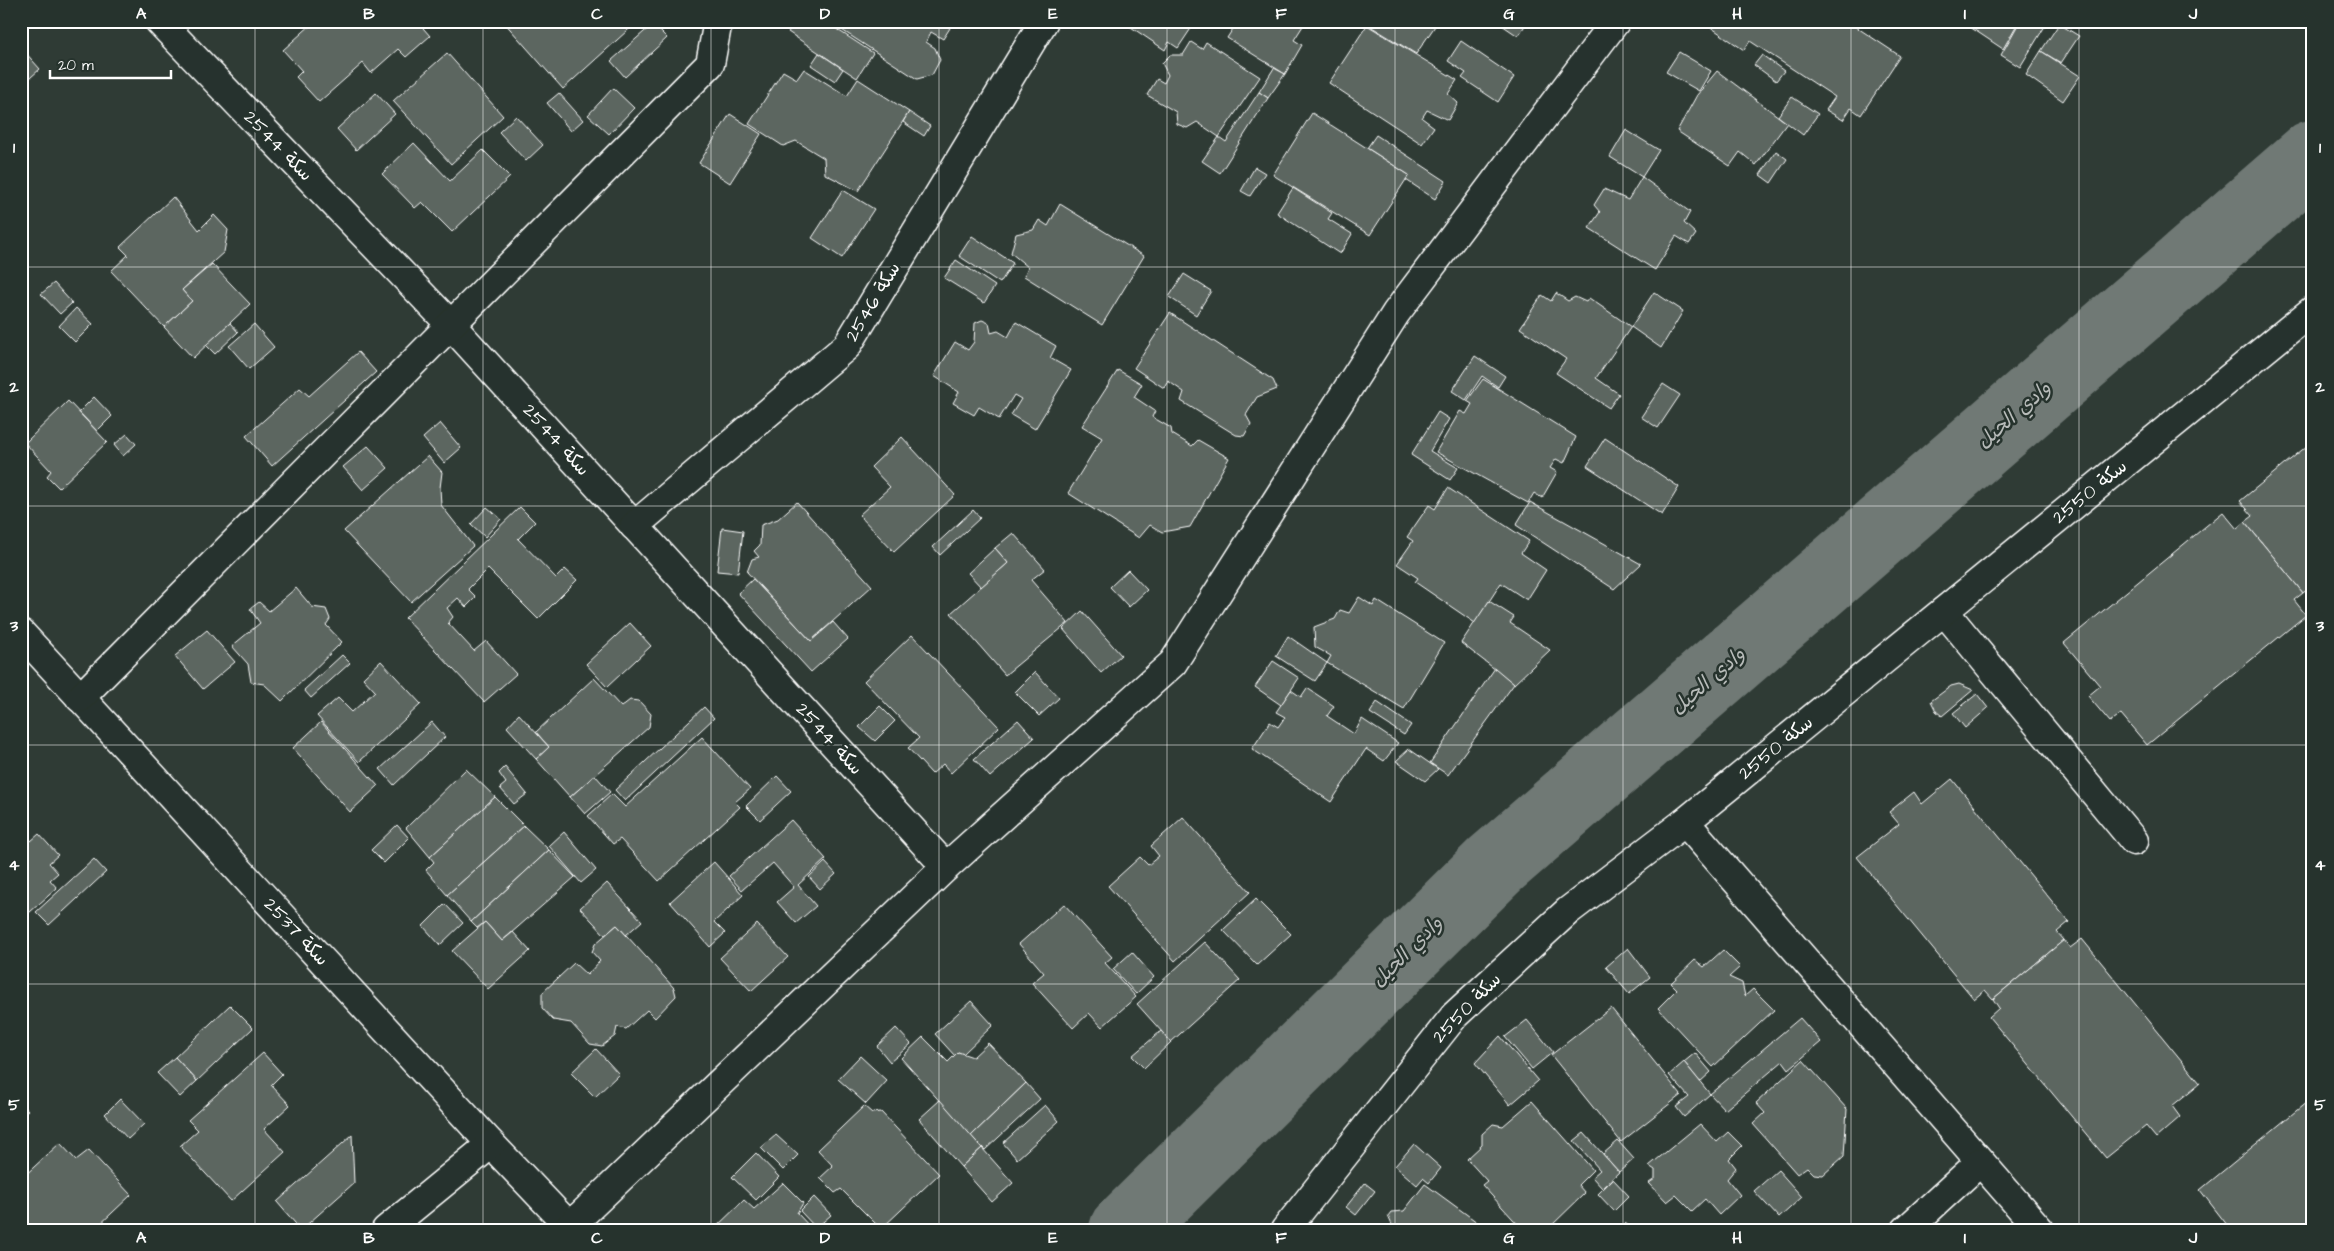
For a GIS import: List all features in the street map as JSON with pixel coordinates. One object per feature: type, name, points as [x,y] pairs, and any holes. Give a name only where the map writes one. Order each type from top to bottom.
[{"type":"street","name":"سكة 2544","points":[[159,21],[451,326],[946,867]]},
{"type":"street","points":[[80,698],[710,64],[718,21]]},
{"type":"street","name":"سكة 2546","points":[[634,526],[847,346],[1044,21]]},
{"type":"street","points":[[572,1228],[946,867],[1173,664],[1396,313],[1616,21]]},
{"type":"street","name":"سكة 2550","points":[[1285,1230],[1455,1015],[1568,911],[1685,822],[2313,310]]},
{"type":"street","points":[[1944,611],[2134,841]]},
{"type":"street","name":"سكة 2537","points":[[21,633],[491,1144],[572,1228]]},
{"type":"street","points":[[1685,822],[2040,1230]]},
{"type":"street","points":[[386,1230],[491,1144]]},
{"type":"street","points":[[1906,1230],[1980,1162]]},
{"type":"building","points":[[311,21],[417,21],[430,36],[406,57],[398,49],[371,73],[363,63],[319,102],[296,77],[302,71],[283,50],[312,24]]},
{"type":"building","points":[[503,21],[638,21],[563,89]]},
{"type":"building","points":[[796,21],[824,21],[873,53],[857,78],[788,32]]},
{"type":"building","points":[[828,21],[940,21],[950,28],[943,39],[931,32],[926,42],[935,48],[940,60],[932,75],[917,79]]},
{"type":"building","points":[[1122,21],[1196,21],[1178,48],[1169,42],[1165,50]]},
{"type":"building","points":[[1238,21],[1306,21],[1294,40],[1302,45],[1285,74],[1227,38]]},
{"type":"building","points":[[1362,21],[1428,21],[1435,26],[1416,54]]},
{"type":"building","points":[[1496,21],[1528,21],[1518,36]]},
{"type":"building","points":[[1712,21],[1847,21],[1900,56],[1861,115],[1851,108],[1843,120],[1826,110],[1835,97],[1750,41],[1744,50],[1709,26]]},
{"type":"building","points":[[1961,21],[2019,21],[2003,49]]},
{"type":"building","points":[[2020,21],[2037,21],[2045,26],[2020,67],[2001,55]]},
{"type":"building","points":[[653,24],[667,38],[625,77],[611,61]]},
{"type":"building","points":[[2059,24],[2079,36],[2061,63],[2041,51]]},
{"type":"building","points":[[1367,25],[1457,80],[1448,94],[1458,103],[1448,120],[1427,110],[1422,118],[1434,127],[1422,144],[1329,83]]},
{"type":"building","points":[[1461,41],[1514,77],[1498,102],[1462,78],[1466,73],[1448,61]]},
{"type":"building","points":[[21,42],[24,42],[24,51],[40,69],[21,86]]},
{"type":"building","points":[[1191,42],[1202,49],[1206,42],[1260,77],[1219,137],[1197,122],[1187,128],[1177,124],[1176,112],[1147,95],[1157,79],[1164,83],[1168,75],[1162,63],[1170,55],[1183,55]]},
{"type":"building","points":[[2041,51],[2080,76],[2063,101],[2026,75]]},
{"type":"building","points":[[1679,52],[1711,71],[1699,91],[1666,72]]},
{"type":"building","points":[[447,53],[503,116],[451,164],[393,101]]},
{"type":"building","points":[[819,53],[843,69],[835,81],[811,65]]},
{"type":"building","points":[[1762,55],[1784,71],[1776,81],[1754,65]]},
{"type":"building","points":[[1274,68],[1285,74],[1268,98],[1259,92]]},
{"type":"building","points":[[804,69],[847,96],[858,79],[909,112],[858,191],[825,174],[824,158],[796,141],[783,146],[749,124],[783,71],[797,79]]},
{"type":"building","points":[[1717,71],[1787,123],[1756,165],[1740,152],[1730,166],[1677,131],[1697,95]]},
{"type":"building","points":[[613,88],[634,108],[609,134],[588,115]]},
{"type":"building","points":[[1259,92],[1268,98],[1220,173],[1202,161],[1219,137],[1226,142]]},
{"type":"building","points":[[376,93],[395,114],[356,150],[337,129]]},
{"type":"building","points":[[559,93],[583,120],[571,131],[547,103]]},
{"type":"building","points":[[1792,97],[1818,114],[1803,135],[1778,116]]},
{"type":"building","points":[[909,112],[930,126],[924,136],[903,122]]},
{"type":"building","points":[[1312,113],[1409,175],[1370,235],[1273,175]]},
{"type":"building","points":[[730,114],[761,134],[730,183],[699,163]]},
{"type":"building","points":[[516,116],[543,145],[526,161],[499,132]]},
{"type":"building","points":[[1626,130],[1659,150],[1642,177],[1610,157]]},
{"type":"building","points":[[1376,135],[1446,181],[1435,199],[1406,180],[1409,175],[1367,148]]},
{"type":"building","points":[[414,143],[450,181],[483,150],[510,177],[452,232],[422,202],[415,208],[382,174]]},
{"type":"building","points":[[1776,151],[1787,159],[1771,183],[1760,175]]},
{"type":"building","points":[[1255,167],[1265,173],[1250,196],[1241,191]]},
{"type":"building","points":[[1642,177],[1690,212],[1684,223],[1696,234],[1689,244],[1676,236],[1655,270],[1589,228],[1600,212],[1594,205],[1604,189],[1628,200]]},
{"type":"building","points":[[1293,188],[1332,213],[1328,219],[1352,234],[1340,254],[1277,213]]},
{"type":"building","points":[[843,190],[874,209],[842,258],[812,238]]},
{"type":"building","points":[[173,197],[199,230],[214,215],[228,230],[224,252],[182,290],[192,301],[164,327],[111,271],[128,255],[120,247]]},
{"type":"building","points":[[1060,204],[1144,256],[1102,325],[1024,276],[1028,267],[1011,253],[1016,234],[1033,230],[1039,220],[1048,226]]},
{"type":"building","points":[[972,236],[1013,263],[1000,283],[959,256]]},
{"type":"building","points":[[956,260],[995,286],[984,303],[944,278]]},
{"type":"building","points":[[212,264],[250,304],[193,358],[164,327],[192,301],[182,290]]},
{"type":"building","points":[[1184,274],[1211,291],[1196,315],[1169,297]]},
{"type":"building","points":[[54,283],[72,303],[60,314],[41,294]]},
{"type":"building","points":[[1654,292],[1683,311],[1661,348],[1631,327]]},
{"type":"building","points":[[1556,293],[1568,301],[1575,297],[1586,302],[1589,298],[1631,327],[1596,378],[1619,394],[1609,408],[1556,373],[1566,359],[1520,328],[1542,295],[1551,301]]},
{"type":"building","points":[[76,308],[93,324],[75,342],[59,326]]},
{"type":"building","points":[[1170,313],[1273,380],[1277,389],[1257,397],[1246,415],[1251,424],[1244,436],[1236,435],[1181,401],[1184,392],[1168,381],[1164,388],[1134,368]]},
{"type":"building","points":[[982,320],[989,323],[991,333],[998,331],[1008,337],[1016,322],[1056,346],[1050,358],[1071,370],[1035,429],[1011,415],[1021,399],[1014,395],[999,419],[979,407],[974,415],[953,403],[959,392],[934,376],[955,342],[968,350],[974,342],[975,323]]},
{"type":"building","points":[[230,323],[238,332],[215,354],[206,345]]},
{"type":"building","points":[[254,324],[274,347],[249,369],[229,346]]},
{"type":"building","points":[[358,352],[376,372],[272,466],[246,436],[300,388],[309,396]]},
{"type":"building","points":[[1475,356],[1505,376],[1498,387],[1482,376],[1466,400],[1452,391]]},
{"type":"building","points":[[1118,370],[1142,384],[1134,397],[1155,411],[1152,417],[1171,428],[1172,434],[1192,446],[1198,440],[1229,458],[1190,527],[1162,532],[1150,525],[1139,538],[1068,493],[1102,438],[1082,426]]},
{"type":"building","points":[[1483,379],[1576,437],[1564,463],[1556,459],[1550,468],[1557,472],[1542,498],[1534,493],[1528,503],[1436,452],[1460,411],[1466,414],[1472,404],[1467,401]]},
{"type":"building","points":[[1663,384],[1680,395],[1658,428],[1641,417]]},
{"type":"building","points":[[94,397],[112,416],[97,431],[79,412]]},
{"type":"building","points":[[68,401],[107,442],[59,488],[47,476],[51,471],[25,443]]},
{"type":"building","points":[[1438,412],[1449,419],[1430,451],[1458,468],[1450,480],[1411,455]]},
{"type":"building","points":[[440,423],[461,448],[444,463],[423,438]]},
{"type":"building","points":[[127,434],[136,444],[123,456],[114,445]]},
{"type":"building","points":[[902,437],[955,495],[894,552],[859,515],[890,487],[871,467]]},
{"type":"building","points":[[1605,438],[1679,487],[1662,515],[1587,466]]},
{"type":"building","points":[[2313,441],[2313,588],[2311,586],[2303,593],[2245,522],[2253,516],[2240,501]]},
{"type":"building","points":[[368,446],[388,468],[363,490],[343,467]]},
{"type":"building","points":[[428,456],[442,472],[440,488],[441,505],[473,546],[411,602],[344,531]]},
{"type":"building","points":[[1448,488],[1529,541],[1521,553],[1546,570],[1527,600],[1501,583],[1475,623],[1415,582],[1418,578],[1397,564],[1413,541],[1407,537],[1429,505],[1435,509]]},
{"type":"building","points":[[797,502],[872,586],[811,641],[747,572],[752,559],[759,557],[754,551],[760,545],[761,525],[778,519]]},
{"type":"building","points":[[1530,502],[1641,564],[1614,589],[1516,525]]},
{"type":"building","points":[[487,507],[501,519],[485,537],[471,524]]},
{"type":"building","points":[[520,507],[535,522],[518,539],[556,578],[565,569],[577,580],[538,619],[488,569],[468,589],[476,597],[466,607],[458,598],[447,608],[453,617],[448,623],[474,651],[486,641],[516,674],[484,702],[405,618]]},
{"type":"building","points":[[973,510],[980,518],[940,555],[933,547]]},
{"type":"building","points":[[2223,512],[2237,529],[2245,522],[2303,593],[2294,600],[2306,615],[2147,745],[2121,714],[2110,722],[2088,696],[2100,686],[2064,643]]},
{"type":"building","points":[[722,528],[743,531],[738,573],[717,571]]},
{"type":"building","points":[[1013,533],[1045,569],[1031,580],[1068,623],[1005,675],[951,613],[1008,563],[995,548]]},
{"type":"building","points":[[995,548],[1008,563],[981,587],[968,573]]},
{"type":"building","points":[[1128,570],[1147,590],[1129,607],[1110,587]]},
{"type":"building","points":[[753,579],[811,641],[833,622],[848,639],[811,672],[738,593]]},
{"type":"building","points":[[296,588],[312,607],[326,609],[330,619],[326,625],[342,642],[282,701],[264,684],[251,682],[248,664],[232,646],[260,623],[250,609],[259,602],[269,611]]},
{"type":"building","points":[[1359,597],[1373,606],[1376,600],[1444,643],[1404,709],[1327,663],[1331,656],[1315,647],[1314,627],[1335,619],[1340,610],[1349,613]]},
{"type":"building","points":[[1489,601],[1514,617],[1510,623],[1550,650],[1514,684],[1461,643]]},
{"type":"building","points":[[1082,611],[1121,655],[1101,673],[1063,629]]},
{"type":"building","points":[[630,623],[651,646],[607,687],[586,664]]},
{"type":"building","points":[[207,630],[235,662],[203,689],[175,656]]},
{"type":"building","points":[[912,635],[999,727],[951,773],[943,764],[932,774],[908,748],[919,738],[864,681]]},
{"type":"building","points":[[1288,636],[1327,663],[1315,681],[1276,656]]},
{"type":"building","points":[[342,655],[350,663],[311,698],[304,690]]},
{"type":"building","points":[[381,661],[421,704],[359,762],[317,716],[338,698],[352,712],[375,691],[363,678]]},
{"type":"building","points":[[1273,661],[1299,678],[1281,705],[1255,687]]},
{"type":"building","points":[[1495,668],[1514,684],[1448,775],[1430,763]]},
{"type":"building","points":[[1035,672],[1059,698],[1039,716],[1015,692]]},
{"type":"building","points":[[594,678],[621,707],[630,700],[639,701],[651,714],[649,727],[570,797],[536,759],[549,747],[536,732]]},
{"type":"building","points":[[1959,684],[1973,690],[1942,716],[1936,711],[1931,701],[1951,686]]},
{"type":"building","points":[[1307,688],[1334,706],[1327,716],[1354,734],[1362,719],[1398,743],[1384,761],[1366,749],[1331,802],[1252,749],[1270,722],[1278,727],[1285,717],[1276,712],[1291,690],[1301,697]]},
{"type":"building","points":[[1977,694],[1988,708],[1965,728],[1953,713]]},
{"type":"building","points":[[1377,702],[1411,725],[1404,735],[1370,713]]},
{"type":"building","points":[[880,706],[895,721],[875,741],[859,727]]},
{"type":"building","points":[[704,707],[714,718],[625,801],[615,790]]},
{"type":"building","points":[[519,714],[549,747],[536,759],[507,727]]},
{"type":"building","points":[[1018,720],[1034,738],[990,777],[974,759]]},
{"type":"building","points":[[321,722],[378,786],[350,812],[293,748]]},
{"type":"building","points":[[432,722],[445,737],[394,785],[380,769]]},
{"type":"building","points":[[702,737],[750,789],[735,802],[740,807],[659,881],[620,839],[613,844],[588,816],[612,794],[625,807]]},
{"type":"building","points":[[1409,749],[1438,769],[1425,781],[1396,761]]},
{"type":"building","points":[[505,767],[527,794],[514,804],[500,788],[506,783],[499,773]]},
{"type":"building","points":[[466,769],[495,797],[430,857],[406,828]]},
{"type":"building","points":[[595,775],[610,792],[585,814],[570,797]]},
{"type":"building","points":[[777,776],[791,791],[760,820],[746,806]]},
{"type":"building","points":[[1952,779],[2069,922],[2057,932],[2064,940],[1993,999],[1985,990],[1974,999],[1857,857],[1899,824],[1889,812],[1914,792],[1922,804]]},
{"type":"building","points":[[495,797],[524,826],[447,895],[426,870],[434,862],[430,857]]},
{"type":"building","points":[[1183,817],[1250,892],[1175,961],[1108,886],[1140,857],[1148,865],[1159,856],[1151,846]]},
{"type":"building","points":[[791,820],[826,859],[798,885],[816,906],[796,923],[777,902],[794,887],[773,863],[742,890],[729,876]]},
{"type":"building","points":[[397,825],[409,838],[384,863],[371,850]]},
{"type":"building","points":[[524,826],[549,850],[471,922],[447,895]]},
{"type":"building","points":[[21,830],[31,841],[39,834],[58,855],[49,863],[58,873],[50,880],[57,888],[21,920]]},
{"type":"building","points":[[564,832],[596,870],[581,883],[549,846]]},
{"type":"building","points":[[549,850],[575,877],[502,941],[485,922],[477,928],[471,922]]},
{"type":"building","points":[[94,859],[106,872],[49,925],[36,912]]},
{"type":"building","points":[[714,862],[743,895],[714,922],[725,933],[710,947],[670,902]]},
{"type":"building","points":[[825,862],[836,874],[820,889],[809,877]]},
{"type":"building","points":[[607,883],[642,921],[626,935],[617,925],[605,935],[580,908]]},
{"type":"building","points":[[1256,899],[1291,934],[1257,965],[1223,930]]},
{"type":"building","points":[[445,904],[463,923],[440,945],[423,926]]},
{"type":"building","points":[[1064,904],[1112,957],[1105,963],[1136,997],[1102,1027],[1089,1013],[1073,1028],[1032,983],[1044,973],[1019,944]]},
{"type":"building","points":[[485,922],[502,941],[513,932],[530,951],[488,989],[452,951]]},
{"type":"building","points":[[757,924],[788,957],[751,991],[720,958]]},
{"type":"building","points":[[617,925],[674,988],[676,996],[655,1018],[647,1010],[626,1029],[617,1027],[615,1036],[602,1046],[590,1044],[571,1023],[553,1020],[542,1008],[542,993],[574,963],[587,975],[600,961],[592,952],[595,944]]},
{"type":"building","points":[[2082,939],[2200,1083],[2172,1106],[2180,1117],[2156,1138],[2146,1126],[2106,1158],[1989,1017],[1999,1008],[1993,999],[2064,940],[2070,948]]},
{"type":"building","points":[[1205,942],[1240,980],[1171,1042],[1137,1004]]},
{"type":"building","points":[[1628,948],[1650,977],[1629,994],[1606,967]]},
{"type":"building","points":[[1723,950],[1740,967],[1729,977],[1742,983],[1745,996],[1753,989],[1774,1010],[1713,1067],[1658,1008],[1677,989],[1671,983],[1695,960],[1704,967]]},
{"type":"building","points":[[1132,952],[1154,977],[1136,994],[1113,969]]},
{"type":"building","points":[[971,1001],[993,1025],[963,1054],[958,1052],[955,1056],[935,1034]]},
{"type":"building","points":[[230,1005],[253,1028],[197,1081],[175,1057]]},
{"type":"building","points":[[1611,1008],[1681,1095],[1621,1142],[1551,1055]]},
{"type":"building","points":[[1800,1018],[1821,1042],[1789,1069],[1783,1061],[1725,1110],[1710,1094]]},
{"type":"building","points":[[1527,1020],[1553,1052],[1532,1069],[1505,1037]]},
{"type":"building","points":[[896,1028],[911,1044],[890,1062],[877,1046]]},
{"type":"building","points":[[1161,1031],[1171,1042],[1144,1068],[1132,1056]]},
{"type":"building","points":[[1500,1036],[1538,1081],[1510,1105],[1475,1063]]},
{"type":"building","points":[[923,1037],[948,1062],[958,1052],[973,1057],[988,1043],[1026,1083],[971,1136],[901,1058]]},
{"type":"building","points":[[596,1049],[619,1074],[595,1097],[571,1073]]},
{"type":"building","points":[[263,1053],[282,1074],[271,1085],[290,1105],[264,1129],[285,1152],[231,1201],[180,1146],[198,1130],[188,1120]]},
{"type":"building","points":[[1695,1053],[1711,1072],[1700,1082],[1684,1062]]},
{"type":"building","points":[[860,1056],[887,1081],[866,1104],[838,1079]]},
{"type":"building","points":[[175,1057],[197,1081],[180,1097],[157,1073]]},
{"type":"building","points":[[1803,1060],[1847,1109],[1844,1156],[1823,1175],[1814,1174],[1807,1167],[1797,1174],[1753,1124],[1765,1113],[1756,1103]]},
{"type":"building","points":[[1684,1062],[1710,1094],[1684,1117],[1676,1107],[1689,1097],[1669,1075]]},
{"type":"building","points":[[1026,1083],[1040,1099],[985,1150],[971,1136]]},
{"type":"building","points":[[2313,1097],[2313,1230],[2231,1230],[2200,1190]]},
{"type":"building","points":[[120,1099],[144,1124],[128,1139],[105,1114]]},
{"type":"building","points":[[940,1100],[982,1148],[961,1167],[919,1119]]},
{"type":"building","points":[[1532,1101],[1593,1170],[1578,1185],[1585,1193],[1547,1230],[1523,1230],[1482,1185],[1487,1181],[1467,1159],[1482,1145],[1482,1134],[1493,1124],[1503,1126]]},
{"type":"building","points":[[21,1103],[28,1110],[21,1116]]},
{"type":"building","points":[[1045,1105],[1059,1121],[1017,1159],[1003,1143]]},
{"type":"building","points":[[864,1106],[872,1113],[881,1112],[939,1174],[881,1229],[841,1189],[835,1193],[820,1178],[833,1166],[818,1150]]},
{"type":"building","points":[[1700,1124],[1717,1142],[1728,1132],[1742,1146],[1729,1159],[1736,1168],[1727,1179],[1740,1195],[1719,1215],[1705,1199],[1692,1211],[1676,1195],[1667,1202],[1649,1183],[1655,1179],[1655,1170],[1649,1166]]},
{"type":"building","points":[[1584,1133],[1619,1172],[1602,1188],[1592,1177],[1600,1170],[1574,1141]]},
{"type":"building","points":[[352,1135],[354,1183],[301,1230],[277,1202]]},
{"type":"building","points":[[776,1135],[798,1155],[783,1170],[761,1148]]},
{"type":"building","points":[[1618,1141],[1634,1159],[1619,1172],[1603,1154]]},
{"type":"building","points":[[60,1143],[76,1160],[89,1150],[131,1195],[94,1230],[21,1230],[21,1179]]},
{"type":"building","points":[[1414,1144],[1441,1168],[1429,1183],[1423,1178],[1417,1185],[1395,1166]]},
{"type":"building","points":[[982,1148],[1013,1183],[992,1202],[961,1167]]},
{"type":"building","points":[[756,1153],[779,1177],[756,1200],[732,1177]]},
{"type":"building","points":[[1778,1170],[1802,1197],[1779,1218],[1754,1191]]},
{"type":"building","points":[[1613,1179],[1629,1196],[1614,1211],[1598,1194]]},
{"type":"building","points":[[783,1183],[803,1203],[797,1213],[813,1230],[713,1230],[744,1200],[754,1209]]},
{"type":"building","points":[[1365,1183],[1375,1191],[1356,1215],[1346,1207]]},
{"type":"building","points":[[1425,1184],[1477,1222],[1480,1225],[1477,1230],[1388,1230],[1392,1225],[1388,1216],[1391,1212],[1404,1211]]},
{"type":"building","points":[[814,1197],[831,1215],[816,1228],[800,1211]]},
{"type":"building","points":[[1625,1223],[1634,1230],[1620,1230]]},
{"type":"waterway","name":"وادي الحيل","points":[[1125,1230],[1495,865],[2313,156]]}]
